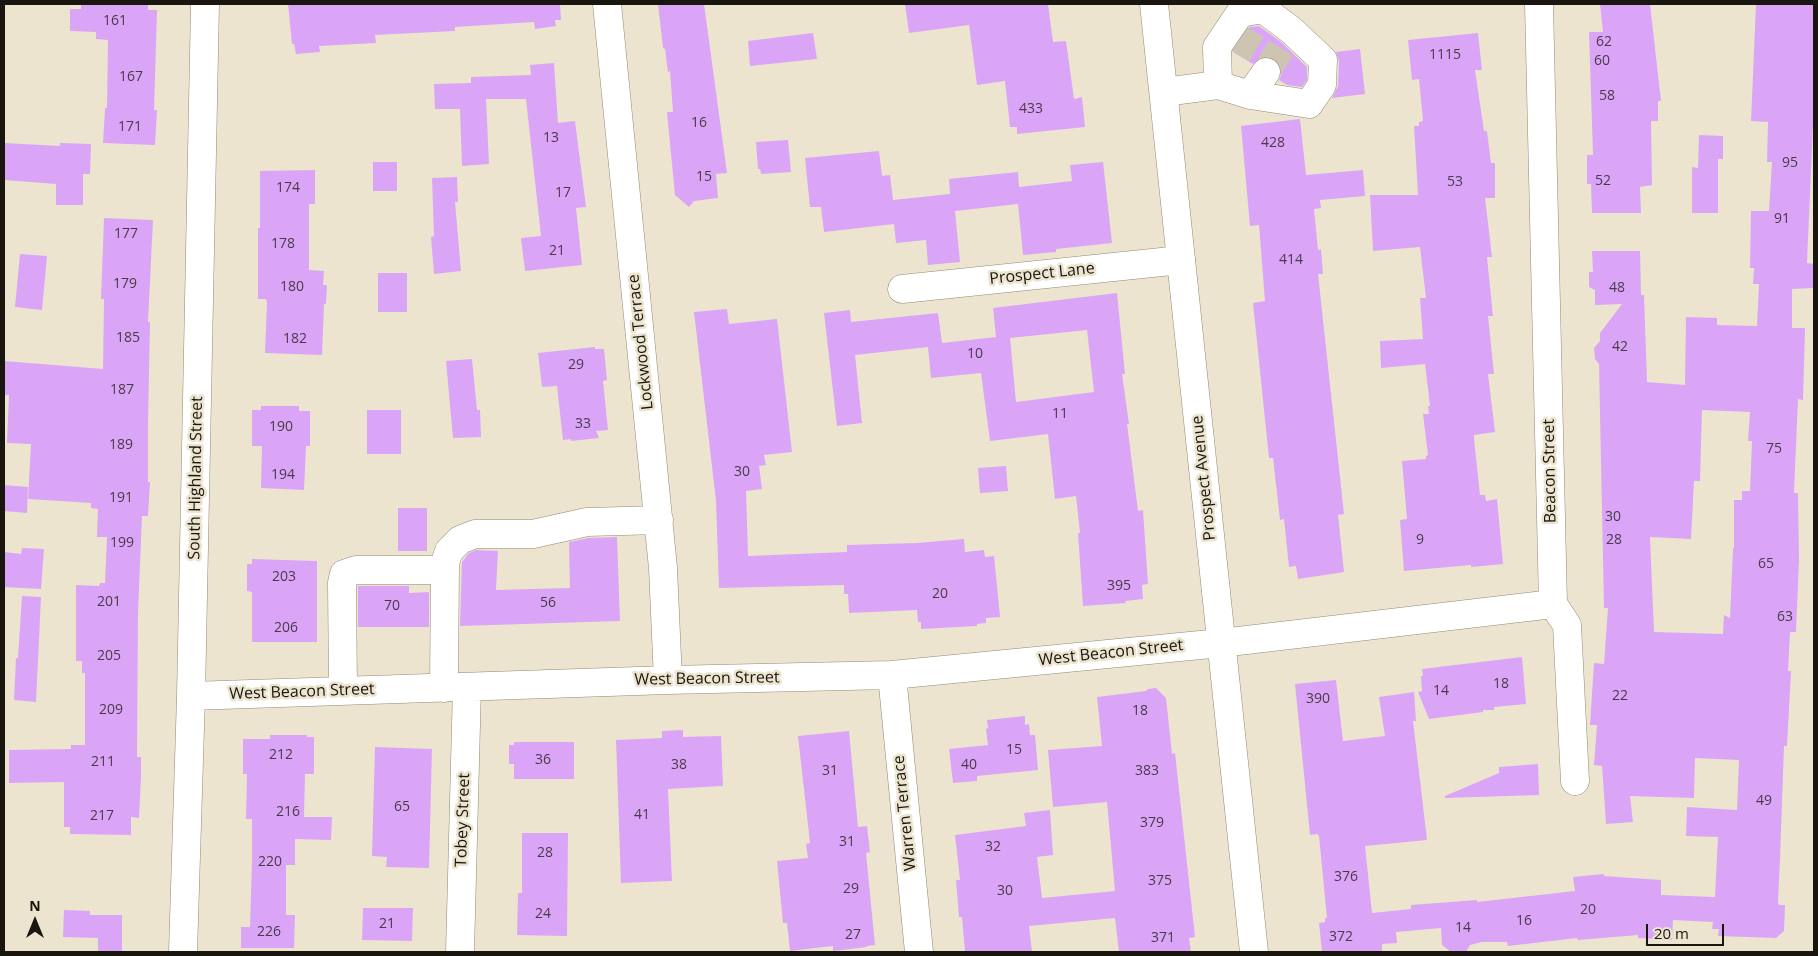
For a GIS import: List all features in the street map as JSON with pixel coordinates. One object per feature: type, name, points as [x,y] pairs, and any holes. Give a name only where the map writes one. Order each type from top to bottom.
[{"type":"street","name":"South Highland Street","points":[[183,952],[191,696],[205,4]]},
{"type":"street","name":"Lockwood Terrace","points":[[607,4],[664,568],[668,680]]},
{"type":"street","name":"Prospect Avenue","points":[[1154,4],[1254,952]]},
{"type":"street","name":"Beacon Street","points":[[1539,4],[1553,604]]},
{"type":"street","points":[[1164,92],[1218,84],[1250,95],[1309,104],[1322,85],[1324,60],[1287,36],[1261,12],[1240,13],[1217,47],[1218,84]]},
{"type":"street","points":[[1218,84],[1237,54]]},
{"type":"street","points":[[1250,95],[1266,72]]},
{"type":"street","name":"Prospect Lane","points":[[902,289],[1181,260]]},
{"type":"street","name":"Tobey Street","points":[[460,952],[456,687],[446,570],[449,551],[460,540],[475,534],[533,534],[587,522],[659,520]]},
{"type":"street","points":[[342,691],[342,583],[344,574],[356,570],[446,570]]},
{"type":"street","points":[[1221,642],[1553,604],[1567,625],[1575,781]]},
{"type":"street","name":"West Beacon Street","points":[[191,696],[668,680],[892,675],[1221,642]]},
{"type":"street","name":"Warren Terrace","points":[[892,675],[919,952]]},
{"type":"building","points":[[81,4],[148,5],[148,10],[157,10],[154,110],[157,110],[155,145],[103,143],[105,108],[107,108],[108,40],[96,39],[96,32],[70,31],[70,9],[81,9]]},
{"type":"building","points":[[288,4],[560,4],[561,20],[555,20],[556,26],[535,29],[534,22],[455,27],[455,31],[375,35],[376,43],[319,46],[320,52],[296,54],[294,44],[292,44]]},
{"type":"building","points":[[658,4],[704,4],[727,173],[716,174],[718,198],[694,201],[689,207],[675,195],[667,112],[673,112],[670,71],[668,72],[665,49],[663,48]]},
{"type":"building","points":[[905,4],[1048,4],[1053,42],[1066,41],[1074,99],[1082,97],[1085,127],[1017,134],[1017,127],[1010,127],[1005,81],[977,85],[969,25],[909,33]]},
{"type":"building","points":[[1600,4],[1650,4],[1661,101],[1658,101],[1658,121],[1651,121],[1652,185],[1640,187],[1641,213],[1592,213],[1591,184],[1587,184],[1587,155],[1593,155],[1589,32],[1603,32]]},
{"type":"building","points":[[1756,4],[1814,4],[1814,124],[1807,263],[1814,264],[1813,288],[1792,289],[1792,328],[1805,328],[1803,400],[1798,399],[1794,493],[1798,493],[1799,560],[1796,632],[1790,632],[1788,671],[1791,671],[1787,746],[1784,746],[1778,902],[1779,905],[1785,905],[1784,931],[1776,938],[1718,936],[1719,929],[1712,929],[1713,922],[1673,920],[1672,940],[1638,938],[1638,935],[1578,940],[1577,938],[1508,946],[1507,942],[1482,942],[1470,945],[1466,952],[1451,952],[1442,945],[1441,928],[1396,932],[1397,943],[1382,944],[1382,952],[1322,952],[1319,923],[1325,922],[1325,918],[1327,918],[1319,836],[1317,834],[1310,835],[1295,684],[1336,680],[1343,741],[1385,736],[1379,697],[1414,692],[1416,721],[1413,721],[1427,840],[1365,846],[1372,913],[1411,909],[1411,905],[1477,900],[1477,902],[1575,891],[1573,877],[1604,874],[1604,876],[1661,880],[1661,895],[1715,897],[1718,837],[1686,836],[1687,807],[1737,810],[1739,760],[1695,758],[1694,798],[1630,796],[1633,822],[1606,824],[1602,766],[1594,765],[1597,725],[1590,725],[1594,663],[1604,664],[1608,608],[1604,608],[1599,364],[1595,359],[1594,348],[1600,341],[1600,333],[1622,304],[1595,305],[1595,290],[1589,287],[1589,272],[1593,272],[1592,251],[1640,251],[1641,295],[1644,295],[1647,382],[1685,385],[1686,317],[1717,318],[1717,325],[1757,326],[1759,284],[1753,284],[1754,268],[1750,268],[1751,211],[1769,211],[1772,162],[1767,162],[1768,122],[1751,121]],"holes":[[[1702,410],[1750,412],[1748,441],[1752,441],[1750,491],[1742,491],[1742,500],[1734,500],[1734,548],[1730,618],[1724,615],[1723,634],[1654,632],[1650,537],[1691,539],[1694,481],[1700,481]]]},
{"type":"building","points":[[1259,26],[1281,42],[1307,67],[1307,80],[1302,87],[1287,85],[1279,80],[1282,73],[1280,66],[1274,59],[1267,56],[1260,58],[1253,64],[1233,52],[1249,27]]},
{"type":"building","points":[[813,33],[817,59],[750,66],[748,41]]},
{"type":"building","points":[[1478,33],[1482,70],[1475,70],[1484,131],[1487,131],[1491,163],[1495,163],[1495,198],[1485,198],[1492,257],[1487,257],[1493,316],[1488,316],[1494,374],[1488,374],[1495,432],[1474,435],[1474,439],[1480,495],[1485,495],[1486,501],[1497,499],[1503,564],[1404,571],[1400,520],[1407,519],[1402,461],[1426,459],[1428,455],[1423,414],[1429,414],[1428,406],[1430,406],[1425,364],[1381,368],[1380,341],[1423,339],[1420,298],[1426,298],[1420,247],[1373,251],[1370,195],[1418,195],[1414,126],[1419,126],[1419,122],[1423,121],[1419,79],[1412,80],[1408,40]]},
{"type":"building","points":[[1360,49],[1365,94],[1332,98],[1338,86],[1339,61],[1336,52]]},
{"type":"building","points":[[554,63],[558,123],[575,121],[586,207],[576,208],[582,265],[525,271],[521,238],[541,236],[526,99],[486,99],[489,164],[462,166],[460,109],[435,109],[434,84],[471,83],[471,77],[531,75],[530,65]]},
{"type":"building","points":[[1300,119],[1306,175],[1363,170],[1365,196],[1320,200],[1321,208],[1314,209],[1318,250],[1321,249],[1323,274],[1318,274],[1344,514],[1338,515],[1344,572],[1298,579],[1296,566],[1289,567],[1284,519],[1280,520],[1273,458],[1269,458],[1253,303],[1265,301],[1259,225],[1250,226],[1241,126]]},
{"type":"building","points":[[1699,135],[1723,136],[1723,159],[1718,159],[1718,213],[1692,213],[1692,167],[1698,168]]},
{"type":"building","points":[[788,140],[791,172],[761,174],[760,169],[758,169],[756,142]]},
{"type":"building","points":[[4,143],[60,146],[60,143],[91,144],[90,174],[83,174],[83,205],[56,205],[56,184],[4,180]]},
{"type":"building","points":[[879,151],[882,176],[890,175],[893,200],[950,194],[949,179],[1018,172],[1019,187],[1072,181],[1070,165],[1103,162],[1112,243],[1056,249],[1056,252],[1023,255],[1018,204],[955,211],[960,262],[928,265],[926,240],[896,243],[894,224],[824,232],[821,207],[810,207],[805,158]]},
{"type":"building","points":[[373,162],[397,162],[397,191],[373,191]]},
{"type":"building","points":[[315,170],[315,204],[309,204],[309,270],[324,271],[323,285],[327,285],[326,304],[324,304],[322,355],[265,353],[267,302],[266,299],[258,299],[260,171]]},
{"type":"building","points":[[457,177],[458,202],[455,202],[461,271],[434,274],[431,237],[434,236],[432,178]]},
{"type":"building","points":[[104,218],[153,220],[148,322],[150,322],[148,482],[150,482],[148,516],[142,516],[138,613],[137,757],[141,757],[141,777],[139,818],[131,817],[131,835],[70,834],[70,827],[64,827],[64,782],[9,783],[9,750],[71,749],[71,745],[85,745],[85,673],[82,673],[82,661],[76,661],[76,585],[99,586],[100,583],[105,583],[107,537],[97,537],[98,509],[91,508],[91,503],[28,499],[31,444],[7,443],[9,395],[4,395],[4,361],[103,369],[104,299],[101,299]]},
{"type":"building","points":[[20,254],[47,256],[42,310],[15,307]]},
{"type":"building","points":[[378,273],[407,273],[407,312],[378,312]]},
{"type":"building","points":[[1117,293],[1125,374],[1122,374],[1129,424],[1127,424],[1138,511],[1143,510],[1148,584],[1142,585],[1143,599],[1125,601],[1126,603],[1083,606],[1078,533],[1080,533],[1076,496],[1055,499],[1048,434],[990,441],[981,373],[931,378],[928,347],[855,355],[862,423],[837,426],[824,313],[850,310],[851,322],[938,313],[942,343],[996,337],[993,308]],"holes":[[[1087,330],[1094,392],[1016,402],[1010,338]]]},
{"type":"building","points":[[727,309],[729,324],[777,319],[792,452],[764,455],[766,465],[759,466],[762,489],[746,491],[748,556],[847,552],[847,545],[917,543],[964,539],[965,552],[984,550],[985,557],[994,556],[1000,617],[986,618],[986,623],[977,624],[977,626],[921,629],[917,610],[849,613],[848,594],[844,594],[844,585],[719,588],[716,501],[694,312]]},
{"type":"building","points":[[595,347],[595,349],[604,349],[607,380],[603,381],[608,430],[596,431],[599,438],[563,440],[557,386],[542,387],[538,353]]},
{"type":"building","points":[[472,359],[477,410],[480,410],[481,437],[453,438],[446,361]]},
{"type":"building","points":[[261,406],[299,406],[299,411],[310,411],[310,446],[306,446],[304,490],[261,488],[262,446],[252,446],[252,410],[261,410]]},
{"type":"building","points":[[367,410],[401,410],[401,454],[367,454]]},
{"type":"building","points":[[1006,466],[1008,491],[980,493],[978,468]]},
{"type":"building","points":[[4,485],[28,487],[27,513],[4,511]]},
{"type":"building","points":[[398,508],[427,508],[427,551],[398,551]]},
{"type":"building","points":[[617,537],[620,621],[460,626],[462,562],[469,553],[476,550],[498,551],[496,590],[570,588],[569,542],[589,538]]},
{"type":"building","points":[[22,548],[44,549],[41,589],[4,587],[4,552],[21,554]]},
{"type":"building","points":[[252,559],[317,561],[317,642],[252,642],[252,592],[247,591],[247,564],[252,564]]},
{"type":"building","points":[[358,586],[409,586],[409,593],[429,592],[429,627],[358,627]]},
{"type":"building","points":[[22,596],[41,597],[36,702],[14,700]]},
{"type":"building","points":[[1522,657],[1526,704],[1494,707],[1494,710],[1483,710],[1483,712],[1429,719],[1418,692],[1422,691],[1422,669]]},
{"type":"building","points":[[1156,688],[1166,698],[1172,754],[1175,753],[1195,937],[1189,938],[1191,952],[1119,952],[1115,918],[1029,926],[1032,952],[965,952],[962,917],[959,917],[956,880],[960,880],[955,835],[1026,826],[1024,813],[1050,810],[1053,855],[1037,857],[1042,898],[1115,891],[1107,802],[1053,807],[1048,750],[1102,746],[1097,697]]},
{"type":"building","points":[[1025,716],[1025,725],[1029,724],[1030,735],[1035,735],[1038,770],[977,776],[977,781],[953,783],[949,749],[988,745],[987,720]]},
{"type":"building","points":[[683,730],[683,737],[721,736],[723,786],[668,789],[672,881],[621,883],[616,740],[662,738],[662,731]]},
{"type":"building","points":[[849,731],[858,827],[867,826],[870,852],[866,853],[875,945],[833,951],[833,946],[790,951],[787,923],[783,923],[777,861],[808,858],[806,844],[810,843],[798,736]]},
{"type":"building","points":[[270,735],[307,735],[307,737],[314,737],[314,774],[305,774],[304,817],[332,817],[331,840],[295,839],[295,865],[286,865],[286,915],[295,915],[294,948],[241,948],[241,927],[250,927],[252,861],[252,819],[246,819],[247,774],[243,774],[243,739],[270,739]]},
{"type":"building","points":[[514,742],[574,742],[574,779],[514,779],[514,764],[509,764],[509,745],[514,745]]},
{"type":"building","points":[[375,747],[432,749],[429,868],[386,867],[387,857],[372,856]]},
{"type":"building","points":[[1538,764],[1539,795],[1445,798],[1445,796],[1499,773],[1499,767]]},
{"type":"building","points":[[522,833],[568,833],[567,936],[517,935],[518,893],[522,893]]},
{"type":"building","points":[[363,908],[413,908],[412,941],[362,940]]},
{"type":"building","points":[[64,910],[90,911],[90,915],[122,915],[122,952],[98,952],[98,938],[63,937]]},
{"type":"tunnel","points":[[1237,54],[1256,22]]},
{"type":"tunnel","points":[[1266,72],[1284,43]]}]
